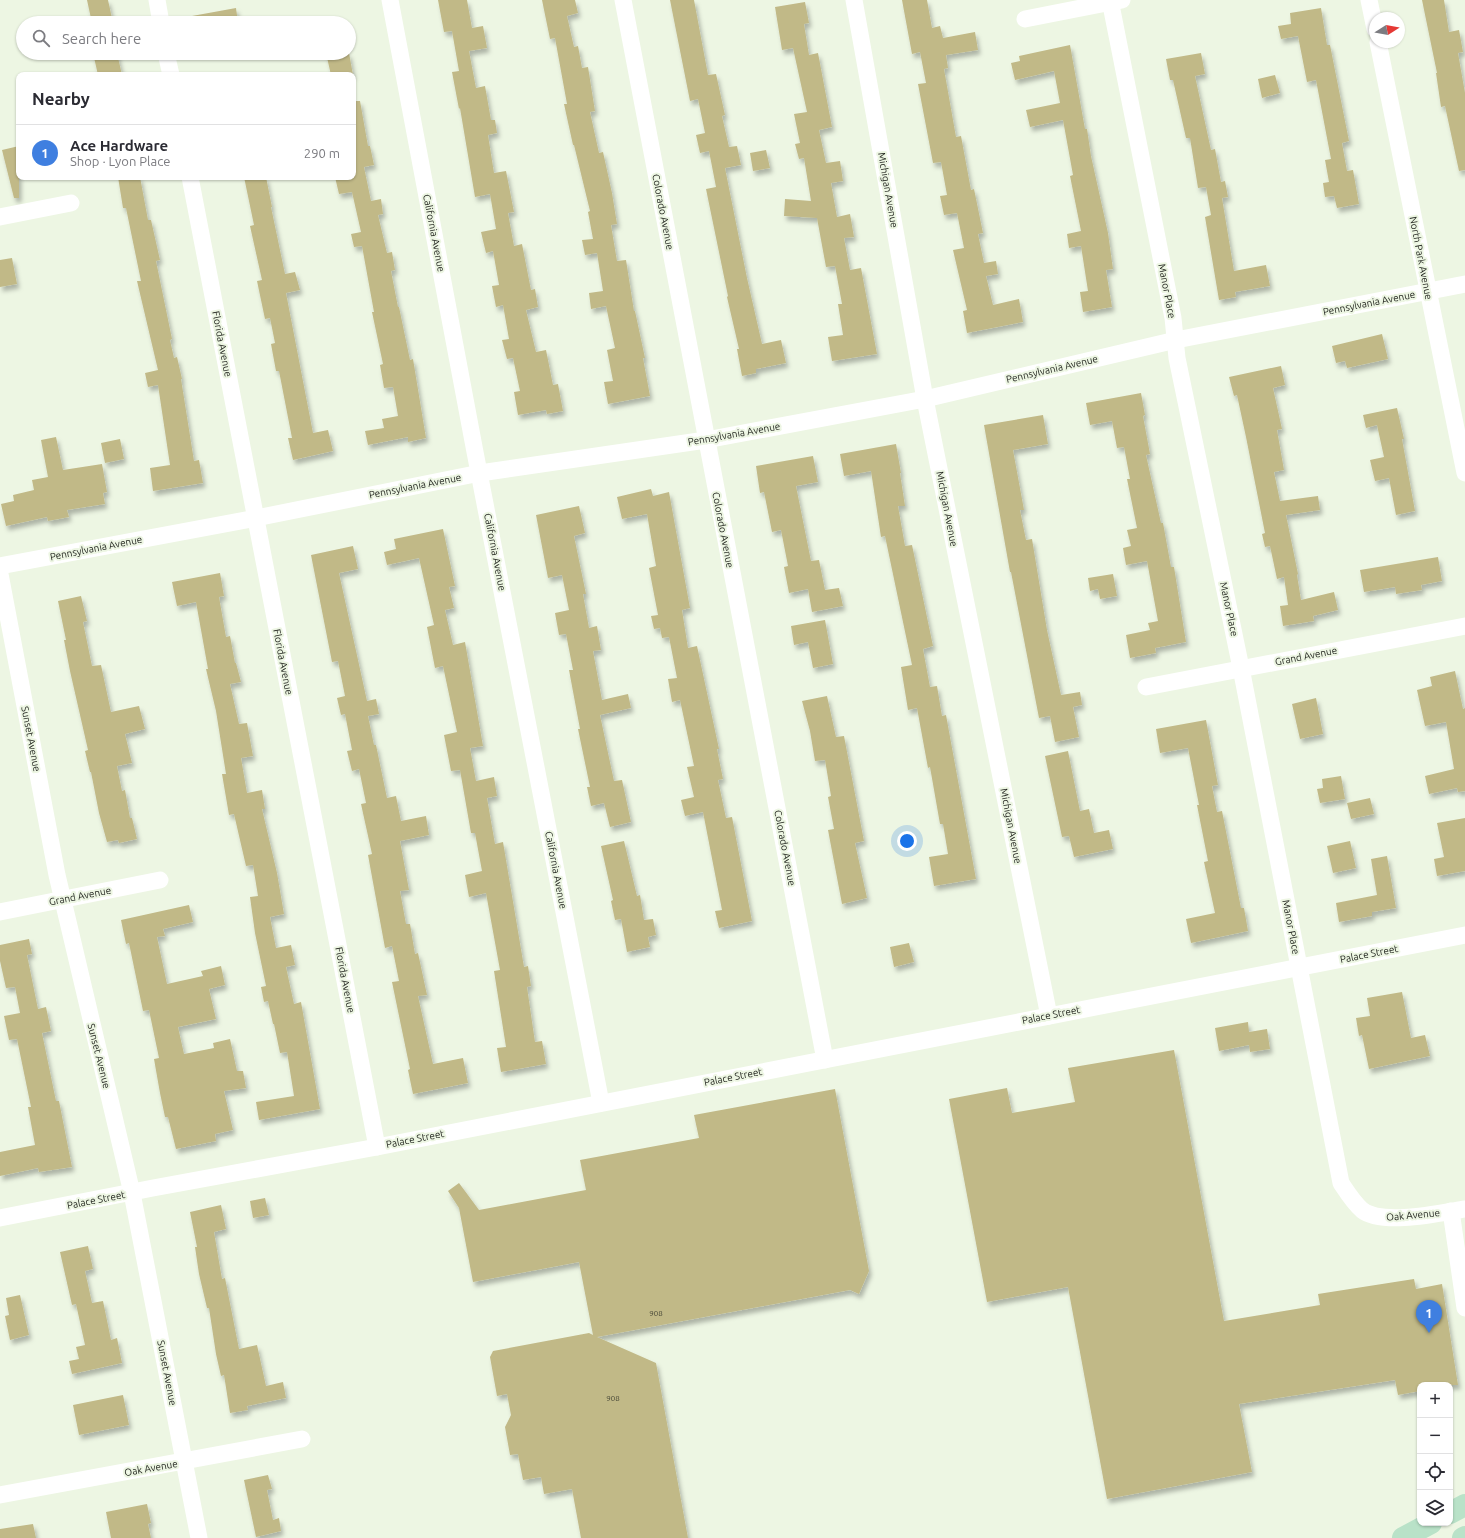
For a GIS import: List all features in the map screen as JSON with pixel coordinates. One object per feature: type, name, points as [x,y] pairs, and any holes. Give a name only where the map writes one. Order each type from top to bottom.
[{"type":"main road","points":[[1453,1511],[1465,1505]]},
{"type":"main road","points":[[1403,1538],[1425,1526]]},
{"type":"street","points":[[156,0],[159,16]]},
{"type":"street","name":"California Avenue","points":[[390,0],[601,1103]]},
{"type":"street","name":"Colorado Avenue","points":[[623,0],[825,1060]]},
{"type":"street","name":"Michigan Avenue","points":[[854,0],[925,399],[1049,1016]]},
{"type":"street","points":[[1369,0],[1371,12]]},
{"type":"street","points":[[1025,20],[1114,1]]},
{"type":"street","name":"Manor Place","points":[[1114,1],[1176,340],[1177,358],[1241,668],[1341,1183],[1352,1200],[1363,1210]]},
{"type":"street","name":"North Park Avenue","points":[[1379,48],[1465,473]]},
{"type":"street","points":[[168,60],[170,72]]},
{"type":"street","name":"Florida Avenue","points":[[191,180],[377,1147]]},
{"type":"street","points":[[0,217],[71,203]]},
{"type":"street","name":"Pennsylvania Avenue","points":[[0,566],[256,518],[480,473],[706,440],[925,399],[1176,340],[1465,284]]},
{"type":"street","name":"Sunset Avenue","points":[[0,574],[62,899],[132,1193],[199,1538]]},
{"type":"street","name":"Grand Avenue","points":[[1146,687],[1465,626]]},
{"type":"street","name":"Grand Avenue","points":[[0,912],[160,880]]},
{"type":"street","name":"Palace Street","points":[[0,1218],[377,1147],[1465,935]]},
{"type":"street","name":"Oak Avenue","points":[[1363,1210],[1380,1217],[1404,1217],[1458,1210]]},
{"type":"street","points":[[1458,1210],[1465,1308]]},
{"type":"street","name":"Oak Avenue","points":[[0,1495],[302,1439]]},
{"type":"building","points":[[87,0],[108,0],[111,16],[90,16]]},
{"type":"building","points":[[438,0],[467,0],[472,28],[483,26],[487,48],[469,51],[476,88],[485,86],[491,120],[495,120],[497,133],[488,135],[494,173],[506,171],[514,212],[508,213],[514,246],[522,244],[531,290],[535,289],[538,307],[526,310],[536,352],[546,350],[553,385],[558,384],[563,411],[547,414],[546,410],[518,415],[514,392],[520,391],[513,358],[507,359],[502,340],[509,339],[503,305],[496,307],[492,286],[499,285],[493,251],[486,253],[481,232],[496,229],[490,194],[475,197],[460,108],[459,109],[452,72],[459,71],[452,31],[444,32]]},
{"type":"building","points":[[542,0],[575,0],[578,13],[567,16],[574,47],[578,46],[582,68],[588,67],[595,111],[590,112],[599,153],[603,152],[617,224],[611,225],[617,261],[626,260],[634,311],[645,358],[643,358],[650,396],[608,404],[604,382],[613,381],[607,350],[615,348],[606,306],[591,309],[589,293],[603,291],[597,253],[585,255],[582,240],[593,239],[588,212],[590,211],[564,104],[567,104],[555,38],[550,39]]},
{"type":"building","points":[[670,0],[694,0],[708,75],[716,74],[725,115],[722,116],[729,147],[737,146],[741,165],[725,168],[762,344],[781,340],[786,363],[756,369],[756,373],[742,376],[737,349],[739,349],[727,297],[706,189],[716,187],[709,151],[700,153],[696,135],[705,133],[698,99],[690,101]]},
{"type":"building","points":[[902,0],[927,0],[932,28],[940,26],[943,38],[975,32],[978,50],[946,55],[948,68],[944,69],[956,137],[961,136],[971,190],[974,189],[983,233],[978,234],[984,263],[996,261],[998,274],[986,276],[993,305],[1019,299],[1023,322],[967,333],[963,311],[967,310],[953,250],[964,248],[957,213],[944,215],[940,196],[947,195],[941,162],[933,163],[918,84],[926,83],[920,52],[912,54]]},
{"type":"building","points":[[1422,0],[1444,0],[1449,32],[1459,30],[1463,52],[1458,53],[1465,93],[1465,170],[1459,171],[1445,106],[1441,107],[1437,73]]},
{"type":"building","points":[[805,2],[809,23],[804,24],[809,55],[818,53],[832,127],[819,130],[826,163],[840,161],[843,181],[831,183],[837,217],[850,214],[854,237],[844,238],[850,270],[861,268],[877,354],[832,361],[828,337],[843,335],[838,304],[842,304],[835,266],[826,267],[817,218],[784,216],[785,199],[811,201],[804,158],[799,159],[795,144],[800,143],[794,114],[807,112],[793,48],[782,50],[775,7]]},
{"type":"building","points":[[236,8],[237,16],[192,16]]},
{"type":"building","points":[[1321,8],[1327,45],[1330,45],[1349,141],[1342,143],[1347,171],[1353,170],[1359,204],[1337,208],[1334,196],[1325,197],[1323,183],[1329,182],[1325,160],[1331,159],[1316,80],[1307,82],[1298,36],[1281,39],[1278,26],[1291,24],[1290,13]]},
{"type":"building","points":[[1070,45],[1085,129],[1087,129],[1091,156],[1108,233],[1113,269],[1106,270],[1112,307],[1083,312],[1080,292],[1088,291],[1081,246],[1069,248],[1067,234],[1081,231],[1070,176],[1073,175],[1063,120],[1030,127],[1026,110],[1060,103],[1054,71],[1015,80],[1011,63],[1020,61],[1019,56]]},
{"type":"building","points":[[1201,53],[1205,74],[1195,76],[1211,150],[1215,149],[1221,182],[1225,181],[1228,197],[1222,198],[1234,271],[1266,265],[1270,286],[1235,292],[1236,297],[1219,300],[1205,217],[1211,215],[1206,187],[1198,188],[1190,138],[1186,138],[1173,80],[1170,80],[1166,59]]},
{"type":"building","points":[[95,60],[119,60],[121,72],[97,72]]},
{"type":"building","points":[[328,60],[350,60],[352,72],[330,72]]},
{"type":"building","points":[[1275,75],[1280,93],[1262,98],[1258,79]]},
{"type":"building","points":[[356,101],[360,101],[368,146],[370,146],[374,165],[364,167],[371,201],[381,199],[383,214],[378,215],[387,253],[392,252],[395,270],[391,271],[410,360],[413,359],[426,438],[408,442],[408,437],[368,445],[365,431],[384,428],[382,419],[398,416],[393,387],[384,388],[380,365],[383,364],[372,312],[374,312],[362,246],[354,247],[351,234],[361,232],[352,192],[339,194],[336,180],[356,180]]},
{"type":"building","points":[[16,147],[16,180],[19,180],[19,198],[14,198],[2,150]]},
{"type":"building","points":[[766,150],[770,168],[753,171],[750,153]]},
{"type":"building","points":[[118,180],[141,180],[148,220],[151,220],[160,260],[156,261],[172,339],[170,340],[174,358],[177,357],[182,379],[194,461],[199,460],[203,483],[153,491],[150,468],[170,465],[158,385],[148,387],[145,373],[158,370],[137,281],[141,281],[126,208],[123,208]]},
{"type":"building","points":[[245,180],[267,180],[285,274],[295,272],[300,290],[286,293],[313,433],[328,430],[333,451],[293,460],[288,438],[292,438],[279,371],[276,371],[271,344],[275,343],[270,318],[265,319],[257,281],[262,280],[250,226],[254,225]]},
{"type":"building","points":[[12,258],[17,284],[0,287],[0,260]]},
{"type":"building","points":[[1382,334],[1388,359],[1347,368],[1345,361],[1336,363],[1332,346]]},
{"type":"building","points":[[1281,366],[1285,385],[1273,388],[1282,429],[1277,430],[1284,470],[1274,472],[1280,501],[1318,496],[1320,510],[1286,515],[1298,574],[1301,600],[1334,592],[1338,610],[1313,616],[1314,621],[1283,626],[1280,606],[1288,605],[1284,577],[1277,579],[1270,546],[1265,547],[1262,534],[1265,533],[1246,437],[1237,395],[1234,396],[1229,377]]},
{"type":"building","points":[[1141,393],[1145,415],[1143,416],[1150,454],[1146,455],[1161,523],[1163,523],[1171,567],[1174,567],[1186,642],[1155,648],[1156,653],[1130,658],[1126,635],[1150,630],[1148,623],[1158,621],[1147,561],[1126,565],[1123,548],[1131,546],[1127,530],[1137,528],[1127,479],[1130,479],[1124,447],[1117,448],[1112,421],[1090,425],[1086,403]]},
{"type":"building","points":[[1397,408],[1404,439],[1402,439],[1415,511],[1396,515],[1389,478],[1375,481],[1370,460],[1384,457],[1377,425],[1366,428],[1363,415]]},
{"type":"building","points":[[1043,415],[1048,444],[1013,450],[1024,510],[1020,510],[1026,540],[1032,539],[1047,630],[1061,695],[1080,692],[1082,705],[1073,707],[1079,737],[1055,742],[1050,716],[1039,718],[1010,572],[984,425]]},
{"type":"building","points":[[56,437],[63,470],[102,464],[107,492],[103,493],[105,504],[67,510],[69,517],[48,521],[47,517],[6,526],[1,504],[14,501],[13,495],[34,490],[32,480],[48,477],[41,440]]},
{"type":"building","points":[[120,439],[124,459],[105,463],[101,443]]},
{"type":"building","points":[[896,444],[905,506],[898,506],[905,546],[912,545],[933,646],[923,649],[930,687],[937,686],[942,716],[946,715],[976,879],[934,886],[929,857],[948,854],[943,824],[940,824],[930,767],[928,768],[917,708],[908,710],[901,667],[912,665],[885,536],[881,537],[871,471],[844,476],[840,454]]},
{"type":"building","points":[[813,456],[818,482],[796,486],[811,561],[819,560],[825,590],[839,588],[843,606],[812,612],[808,589],[789,593],[784,567],[788,566],[781,530],[772,532],[764,492],[760,493],[756,466]]},
{"type":"building","points":[[651,489],[653,496],[669,492],[690,608],[682,610],[688,648],[697,646],[719,749],[717,749],[723,779],[718,780],[726,818],[732,817],[752,921],[719,928],[715,911],[722,910],[703,812],[685,816],[681,800],[694,797],[687,767],[694,766],[680,700],[672,702],[668,679],[677,678],[669,637],[662,638],[660,628],[654,629],[651,616],[658,615],[649,568],[656,566],[647,514],[622,519],[617,497]]},
{"type":"building","points":[[579,506],[585,533],[574,536],[586,594],[583,594],[589,628],[597,626],[601,650],[593,651],[602,700],[628,694],[631,708],[600,715],[614,781],[622,780],[631,822],[610,827],[604,803],[591,806],[587,787],[590,787],[578,729],[580,729],[569,670],[573,670],[566,634],[559,635],[555,613],[569,610],[562,575],[548,578],[536,515]]},
{"type":"building","points":[[443,529],[455,586],[449,587],[454,608],[445,610],[453,645],[465,642],[483,746],[470,748],[476,781],[494,777],[497,796],[487,798],[495,844],[503,842],[524,967],[528,966],[531,986],[527,987],[535,1042],[542,1041],[546,1064],[501,1072],[497,1048],[506,1047],[494,971],[500,970],[486,893],[469,897],[465,875],[482,871],[475,833],[471,833],[460,770],[451,771],[444,735],[457,732],[443,666],[435,668],[427,627],[434,625],[419,558],[387,565],[384,552],[396,549],[394,539]]},
{"type":"building","points":[[353,546],[358,569],[339,573],[367,701],[376,699],[379,714],[368,716],[374,745],[376,745],[387,798],[396,796],[401,821],[426,816],[429,835],[400,841],[409,890],[400,891],[406,924],[410,924],[415,954],[418,953],[427,995],[418,996],[433,1064],[463,1058],[468,1083],[413,1094],[408,1070],[410,1069],[392,982],[399,981],[392,946],[385,948],[368,855],[372,854],[361,804],[366,803],[359,769],[352,771],[347,751],[352,750],[345,714],[341,715],[337,698],[345,696],[338,661],[332,662],[311,555]]},
{"type":"building","points":[[1438,557],[1442,581],[1421,585],[1422,590],[1396,594],[1395,587],[1364,592],[1360,570]]},
{"type":"building","points":[[220,573],[224,596],[219,597],[226,637],[230,636],[235,663],[241,682],[230,684],[239,724],[247,723],[253,756],[241,758],[247,793],[262,790],[265,809],[262,809],[277,873],[284,914],[270,917],[276,948],[291,945],[295,965],[286,967],[294,1004],[301,1002],[320,1109],[259,1120],[256,1102],[294,1096],[287,1052],[280,1053],[268,1001],[264,1002],[261,987],[266,986],[255,933],[250,897],[258,896],[253,865],[246,866],[234,814],[229,815],[222,774],[226,774],[216,711],[206,669],[208,669],[196,602],[177,606],[172,582]]},
{"type":"building","points":[[1113,574],[1117,596],[1100,599],[1098,589],[1090,591],[1088,578]]},
{"type":"building","points":[[81,596],[87,621],[83,622],[92,666],[101,665],[111,712],[139,706],[145,729],[125,734],[132,763],[117,766],[122,791],[125,790],[130,818],[132,818],[137,839],[119,843],[118,840],[107,842],[99,813],[91,772],[85,751],[88,750],[70,671],[64,640],[66,640],[58,601]]},
{"type":"building","points":[[825,620],[833,664],[813,668],[808,642],[794,645],[791,626]]},
{"type":"building","points":[[1455,671],[1463,709],[1465,708],[1465,791],[1458,792],[1457,788],[1429,794],[1425,776],[1454,769],[1446,722],[1425,726],[1417,690],[1432,686],[1430,677]]},
{"type":"building","points":[[827,696],[836,737],[844,736],[864,841],[855,843],[867,898],[842,904],[828,830],[834,829],[828,797],[831,796],[825,760],[815,761],[810,731],[802,701]]},
{"type":"building","points":[[1316,698],[1323,734],[1300,739],[1292,704]]},
{"type":"building","points":[[1206,720],[1218,785],[1212,786],[1217,812],[1222,811],[1241,908],[1244,908],[1248,931],[1191,943],[1186,919],[1215,913],[1204,862],[1208,861],[1197,805],[1199,805],[1188,748],[1160,753],[1156,729]]},
{"type":"building","points":[[1068,751],[1080,811],[1089,809],[1094,833],[1109,830],[1113,849],[1074,857],[1069,836],[1062,837],[1045,756]]},
{"type":"building","points":[[1341,776],[1345,799],[1320,803],[1317,789],[1323,788],[1322,779]]},
{"type":"building","points":[[1370,798],[1374,814],[1351,819],[1347,803]]},
{"type":"building","points":[[1465,818],[1465,871],[1437,876],[1434,859],[1444,857],[1437,823]]},
{"type":"building","points":[[624,841],[637,896],[640,895],[644,920],[653,919],[656,935],[648,937],[650,947],[627,952],[621,919],[615,920],[611,901],[613,900],[601,846]]},
{"type":"building","points":[[1350,841],[1356,868],[1333,873],[1327,846]]},
{"type":"building","points":[[1387,856],[1396,908],[1372,912],[1372,916],[1339,922],[1336,903],[1377,895],[1371,859]]},
{"type":"building","points":[[189,905],[193,922],[163,929],[165,936],[157,937],[167,984],[203,976],[201,971],[221,966],[225,985],[209,989],[216,1019],[178,1027],[184,1054],[214,1048],[213,1043],[230,1039],[237,1071],[243,1071],[246,1088],[224,1091],[233,1130],[215,1134],[216,1141],[176,1149],[168,1117],[165,1117],[160,1093],[154,1059],[159,1058],[149,1010],[143,1011],[129,943],[126,944],[121,920]]},
{"type":"building","points":[[29,939],[32,954],[27,955],[38,1009],[46,1007],[51,1031],[42,1033],[56,1101],[59,1101],[72,1167],[39,1172],[38,1168],[0,1176],[0,1152],[35,1145],[28,1107],[31,1107],[17,1039],[9,1040],[4,1016],[20,1013],[15,987],[6,988],[0,961],[0,945]]},
{"type":"building","points":[[909,943],[914,962],[894,967],[890,947]]},
{"type":"building","points":[[1402,992],[1411,1038],[1425,1035],[1430,1056],[1369,1069],[1362,1035],[1359,1036],[1356,1018],[1370,1016],[1367,998]]},
{"type":"building","points":[[1248,1022],[1249,1032],[1267,1029],[1270,1049],[1250,1052],[1249,1045],[1219,1051],[1215,1028]]},
{"type":"building","points":[[1174,1050],[1224,1321],[1320,1305],[1318,1294],[1414,1279],[1416,1289],[1442,1284],[1458,1385],[1453,1385],[1453,1382],[1417,1382],[1417,1392],[1398,1395],[1395,1380],[1239,1404],[1252,1472],[1107,1499],[1068,1287],[987,1302],[949,1099],[1007,1088],[1012,1113],[1075,1102],[1068,1068]]},
{"type":"building","points":[[835,1089],[869,1271],[859,1294],[850,1290],[597,1337],[656,1363],[688,1538],[581,1538],[572,1489],[544,1494],[541,1477],[523,1480],[518,1454],[510,1455],[505,1427],[511,1415],[507,1394],[497,1396],[490,1357],[493,1351],[589,1333],[593,1335],[579,1262],[473,1282],[459,1208],[448,1191],[459,1183],[479,1210],[586,1190],[580,1160],[699,1138],[694,1115]]},
{"type":"building","points":[[265,1198],[269,1215],[253,1218],[250,1201]]},
{"type":"building","points":[[221,1205],[226,1229],[214,1232],[222,1279],[225,1278],[239,1349],[257,1345],[266,1386],[283,1382],[286,1398],[247,1406],[248,1410],[230,1413],[224,1375],[221,1376],[209,1308],[207,1308],[199,1274],[195,1247],[197,1247],[190,1212]]},
{"type":"building","points":[[88,1246],[93,1269],[85,1271],[92,1303],[103,1301],[111,1340],[117,1338],[122,1363],[72,1374],[69,1361],[79,1359],[76,1347],[85,1345],[76,1304],[72,1305],[60,1252]]},
{"type":"building","points":[[20,1295],[29,1335],[10,1340],[5,1316],[9,1315],[6,1298]]},
{"type":"building","points":[[123,1395],[129,1425],[79,1435],[73,1405]]},
{"type":"building","points":[[268,1475],[272,1489],[267,1490],[273,1520],[279,1518],[281,1531],[256,1537],[244,1480]]},
{"type":"building","points":[[147,1504],[151,1523],[148,1524],[151,1538],[111,1538],[106,1512]]},
{"type":"building","points":[[33,1524],[36,1538],[0,1538],[0,1529]]},
{"type":"place","name":"Ace Hardware","points":[[1429,1333]]}]
